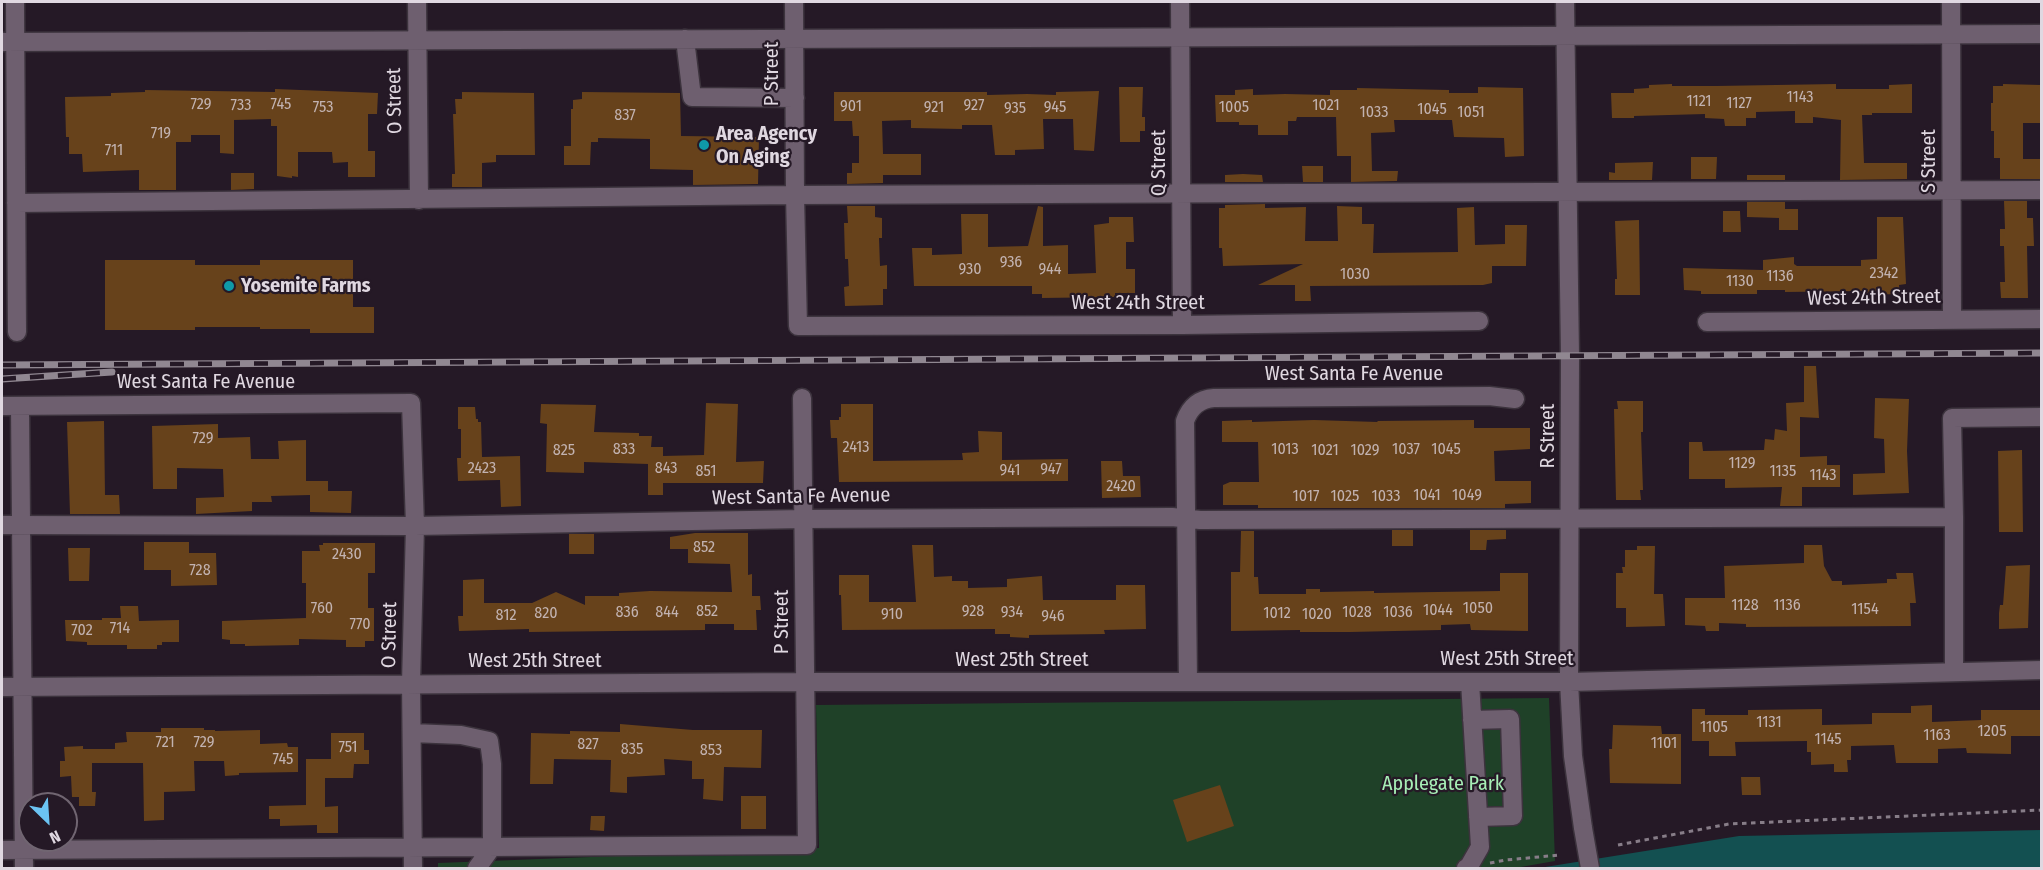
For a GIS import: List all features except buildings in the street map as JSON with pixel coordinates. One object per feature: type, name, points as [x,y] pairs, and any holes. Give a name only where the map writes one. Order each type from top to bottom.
[{"type":"street","points":[[15,2],[8,41],[16,203],[17,332]]},
{"type":"street","name":"O Street","points":[[417,2],[419,200]]},
{"type":"street","name":"P Street","points":[[794,2],[798,326]]},
{"type":"street","name":"Q Street","points":[[1180,2],[1182,325]]},
{"type":"street","name":"R Street","points":[[1565,2],[1570,356],[1569,682],[1573,756],[1590,868]]},
{"type":"street","name":"S Street","points":[[1951,2],[1952,320]]},
{"type":"street","points":[[8,41],[2042,34]]},
{"type":"street","points":[[685,39],[692,97],[795,98]]},
{"type":"street","points":[[16,203],[795,195],[2042,190]]},
{"type":"street","name":"West 24th Street","points":[[1707,322],[2042,319]]},
{"type":"street","name":"West 24th Street","points":[[798,326],[1182,325],[1479,321]]},
{"type":"street","name":"West Santa Fe Avenue","points":[[1186,519],[1185,421],[1195,404],[1204,399],[1489,396],[1515,399]]},
{"type":"street","name":"P Street","points":[[492,847],[807,845],[802,398]]},
{"type":"street","name":"O Street","points":[[411,403],[416,526],[411,683],[413,868]]},
{"type":"street","name":"West Santa Fe Avenue","points":[[2,406],[411,403]]},
{"type":"street","points":[[20,406],[23,792]]},
{"type":"street","points":[[1954,672],[1952,418],[2042,417]]},
{"type":"street","name":"West Santa Fe Avenue","points":[[2,525],[416,526],[804,519],[1172,517],[1200,520],[1954,518]]},
{"type":"street","points":[[1186,519],[1188,682]]},
{"type":"street","name":"West 25th Street","points":[[2,687],[411,683],[1569,682],[2042,670]]},
{"type":"street","points":[[1467,868],[1480,847],[1470,682]]},
{"type":"street","points":[[1472,720],[1510,719],[1513,816],[1478,817]]},
{"type":"street","points":[[412,733],[461,735],[489,741],[492,764],[492,847],[477,868]]},
{"type":"street","points":[[78,850],[492,847]]},
{"type":"street","points":[[2,850],[18,850]]},
{"type":"street","points":[[24,852],[24,868]]},
{"type":"path","points":[[1618,845],[1729,824],[2042,810]]},
{"type":"path","points":[[1467,868],[1506,860],[1560,855]]},
{"type":"green space","name":"Applegate Park","points":[[1549,698],[1555,861],[1515,868],[438,868],[438,863],[819,848],[816,705]]},
{"type":"shaded area","points":[[2041,830],[2041,868],[1539,868],[1739,836]]},
{"type":"railway","points":[[2,365],[2042,353]]},
{"type":"railway","points":[[2,379],[112,372]]},
{"type":"place","name":"Area Agency On Aging","points":[[704,145]]},
{"type":"place","name":"Yosemite Farms","points":[[229,286]]}]
